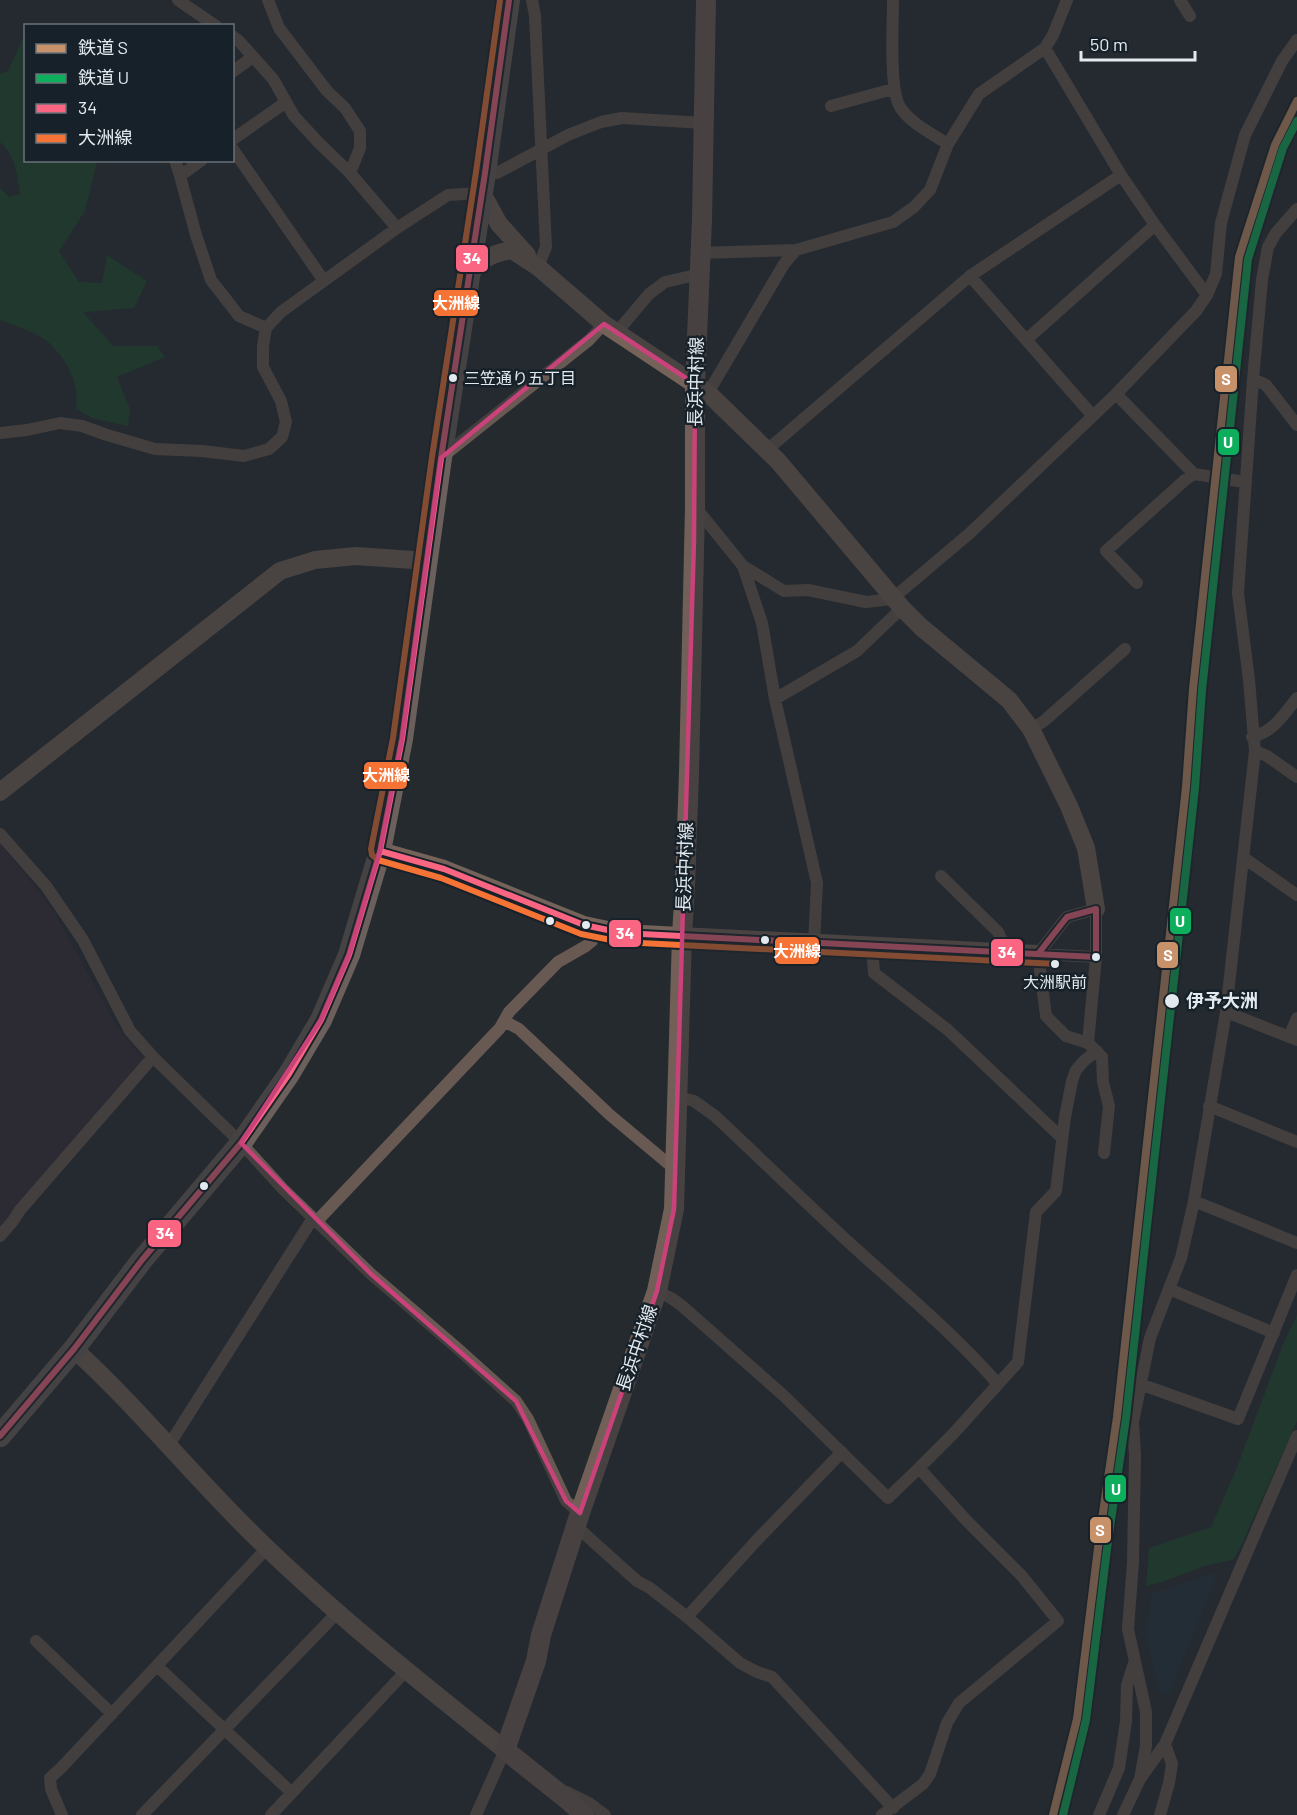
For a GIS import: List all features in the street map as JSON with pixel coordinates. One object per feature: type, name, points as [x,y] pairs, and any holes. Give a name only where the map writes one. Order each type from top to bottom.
[{"type":"highway","points":[[0,1436],[74,1349],[142,1260],[241,1143],[289,1074],[321,1020],[348,955],[380,851],[402,739],[509,0]]},
{"type":"main road","name":"長浜中村線","points":[[505,1750],[536,1661],[541,1635],[578,1520],[657,1291],[674,1209],[695,507],[701,389],[700,253],[706,0]]},
{"type":"main road","points":[[505,1750],[547,1783],[572,1808],[584,1815]]},
{"type":"street","points":[[178,0],[213,24]]},
{"type":"street","points":[[268,0],[279,28],[327,91],[345,108],[360,131],[360,148],[350,173]]},
{"type":"street","points":[[532,0],[535,16],[546,247],[538,267]]},
{"type":"street","points":[[893,0],[893,89],[899,106],[908,117],[948,144]]},
{"type":"street","points":[[700,253],[796,250],[893,222],[914,207],[930,190],[948,144],[979,94],[1045,48],[1053,35],[1067,0]]},
{"type":"street","points":[[1180,0],[1190,16]]},
{"type":"street","points":[[234,38],[273,79],[300,123],[350,173],[397,228]]},
{"type":"street","points":[[775,699],[857,651],[897,603],[1116,394],[1196,311],[1207,295],[1216,274],[1221,223],[1245,135],[1282,61],[1297,40]]},
{"type":"street","points":[[1045,48],[1122,175],[1155,225],[1207,295]]},
{"type":"street","points":[[234,71],[253,57]]},
{"type":"street","points":[[831,106],[893,89]]},
{"type":"street","points":[[234,139],[286,102]]},
{"type":"street","points":[[0,433],[60,423],[82,426],[154,448],[244,456],[269,449],[282,437],[286,422],[281,401],[263,367],[266,328],[280,312],[397,228],[448,195],[483,183],[497,173],[568,135],[601,122],[622,118],[704,123]]},
{"type":"street","points":[[234,151],[324,281]]},
{"type":"street","points":[[176,162],[211,280],[239,316],[266,328]]},
{"type":"street","points":[[180,176],[199,162]]},
{"type":"street","points":[[767,450],[970,276],[1122,175]]},
{"type":"street","points":[[483,183],[499,224],[538,267]]},
{"type":"street","points":[[1140,1779],[1146,1746],[1146,1712],[1128,1629],[1133,1562],[1135,1456],[1133,1422],[1150,1338],[1181,1257],[1194,1201],[1226,1012],[1255,752],[1238,593],[1253,379],[1262,280],[1268,247],[1276,233],[1297,209]]},
{"type":"street","points":[[1026,340],[1155,225]]},
{"type":"street","points":[[469,275],[478,263],[494,253],[512,250],[538,267],[610,328],[701,389],[767,450],[897,603],[921,627],[1009,700],[1031,729],[1069,806],[1086,848],[1096,909],[1093,1047],[1076,1070],[1072,1081],[1056,1191],[1036,1212],[1018,1362],[953,1434],[888,1498],[783,1395],[681,1305],[657,1291]]},
{"type":"street","points":[[701,389],[784,264],[796,250]]},
{"type":"street","points":[[441,458],[589,340],[610,328],[665,282],[700,274]]},
{"type":"street","points":[[970,276],[1093,416]]},
{"type":"street","points":[[1253,379],[1266,385],[1297,426]]},
{"type":"street","points":[[1116,394],[1194,474],[1245,482]]},
{"type":"street","points":[[1137,583],[1106,551],[1194,474]]},
{"type":"street","points":[[695,507],[743,566],[784,591],[808,590],[866,602],[897,603]]},
{"type":"street","points":[[0,792],[280,571],[315,560],[356,556],[427,561]]},
{"type":"street","points":[[743,566],[762,623],[775,699],[817,883],[814,943]]},
{"type":"street","points":[[1031,729],[1044,721],[1125,649]]},
{"type":"street","points":[[1252,737],[1264,734],[1273,728],[1297,698]]},
{"type":"street","points":[[1255,752],[1267,756],[1297,777]]},
{"type":"street","points":[[0,834],[46,886],[83,940],[130,1031],[153,1057],[241,1143],[283,1189],[371,1274],[516,1401],[528,1419],[566,1501],[578,1520],[638,1581],[687,1617],[740,1663],[772,1677],[887,1812],[923,1784],[930,1774],[947,1723],[959,1703],[1058,1621],[1021,1575],[966,1520],[919,1468]]},
{"type":"street","points":[[380,851],[444,869],[585,925],[622,933],[1096,957]]},
{"type":"street","points":[[1244,858],[1297,895]]},
{"type":"street","points":[[941,876],[998,932],[1008,953]]},
{"type":"street","points":[[1096,909],[1067,916],[1038,954],[1046,1016],[1066,1036],[1093,1047],[1102,1057],[1103,1082],[1109,1107],[1104,1153]]},
{"type":"street","points":[[169,1445],[315,1220],[492,1036],[509,1012],[558,962],[592,940],[596,927]]},
{"type":"street","points":[[872,947],[874,973],[948,1030],[1062,1138]]},
{"type":"street","points":[[1226,1012],[1293,1038],[1297,1018]]},
{"type":"street","points":[[504,1021],[519,1029],[610,1115],[670,1166],[676,1166]]},
{"type":"street","points":[[0,1236],[153,1057]]},
{"type":"street","points":[[678,1097],[694,1101],[715,1116],[984,1367],[998,1384]]},
{"type":"street","points":[[1209,1106],[1297,1142]]},
{"type":"street","points":[[1194,1201],[1297,1243]]},
{"type":"street","points":[[1140,1384],[1238,1419],[1297,1275]]},
{"type":"street","points":[[1170,1289],[1274,1333]]},
{"type":"street","points":[[74,1349],[107,1379],[214,1496],[267,1548],[406,1671],[505,1750],[476,1815]]},
{"type":"street","points":[[1123,1815],[1140,1779],[1165,1743],[1297,1436]]},
{"type":"street","points":[[687,1617],[842,1452]]},
{"type":"street","points":[[62,1815],[51,1789],[50,1778],[62,1768],[267,1548]]},
{"type":"street","points":[[142,1815],[337,1612]]},
{"type":"street","points":[[36,1641],[112,1714]]},
{"type":"street","points":[[1099,1815],[1119,1768],[1126,1721],[1127,1685],[1134,1661]]},
{"type":"street","points":[[157,1666],[292,1793]]},
{"type":"street","points":[[271,1815],[406,1671]]},
{"type":"street","points":[[1160,1815],[1172,1764],[1165,1743]]},
{"type":"street","points":[[547,1783],[589,1803],[605,1815]]},
{"type":"highlighted area","points":[[604,324],[695,384],[694,540],[674,1209],[657,1291],[580,1513],[566,1501],[516,1401],[371,1274],[241,1143],[321,1020],[349,955],[380,851],[402,739],[441,458]]},
{"type":"shaded area","points":[[0,843],[53,910],[117,1027],[144,1061],[0,1227]]},
{"type":"shaded area","points":[[1219,1571],[1169,1694],[1158,1691],[1146,1633],[1151,1594]]},
{"type":"green space","points":[[24,36],[24,162],[97,162],[85,211],[59,251],[79,282],[102,283],[107,255],[147,281],[134,308],[83,312],[113,346],[157,346],[165,357],[117,377],[130,409],[128,426],[92,418],[76,409],[74,381],[61,356],[39,336],[0,320],[0,188],[9,197],[20,194],[13,159],[0,142],[0,74],[8,71]]},
{"type":"green space","points":[[1297,1315],[1297,1421],[1241,1546],[1233,1560],[1207,1565],[1146,1586],[1149,1548],[1211,1527],[1236,1470],[1284,1342]]},
{"type":"rail line","name":"S","points":[[1053,1815],[1077,1719],[1117,1417],[1186,787],[1193,689],[1239,257],[1275,145],[1297,101]]},
{"type":"rail line","name":"U","points":[[1063,1815],[1086,1720],[1126,1418],[1195,788],[1202,690],[1248,259],[1283,148],[1297,121]]},
{"type":"transit line","name":"大洲線","points":[[500,0],[393,738],[371,849],[372,855],[378,860],[441,878],[581,934],[621,942],[1058,964]]},
{"type":"transit line","name":"34","points":[[0,1436],[74,1349],[142,1260],[241,1143],[289,1074],[321,1020],[349,955],[380,851],[402,739],[509,0]]},
{"type":"transit line","name":"34","points":[[380,851],[444,869],[584,925],[622,933],[1096,957],[1096,909],[1067,917],[1038,954]]},
{"type":"place","name":"三笠通り五丁目","points":[[453,378]]},
{"type":"place","name":"大洲駅前","points":[[1055,964]]},
{"type":"place","name":"伊予大洲","points":[[1172,1001]]}]
